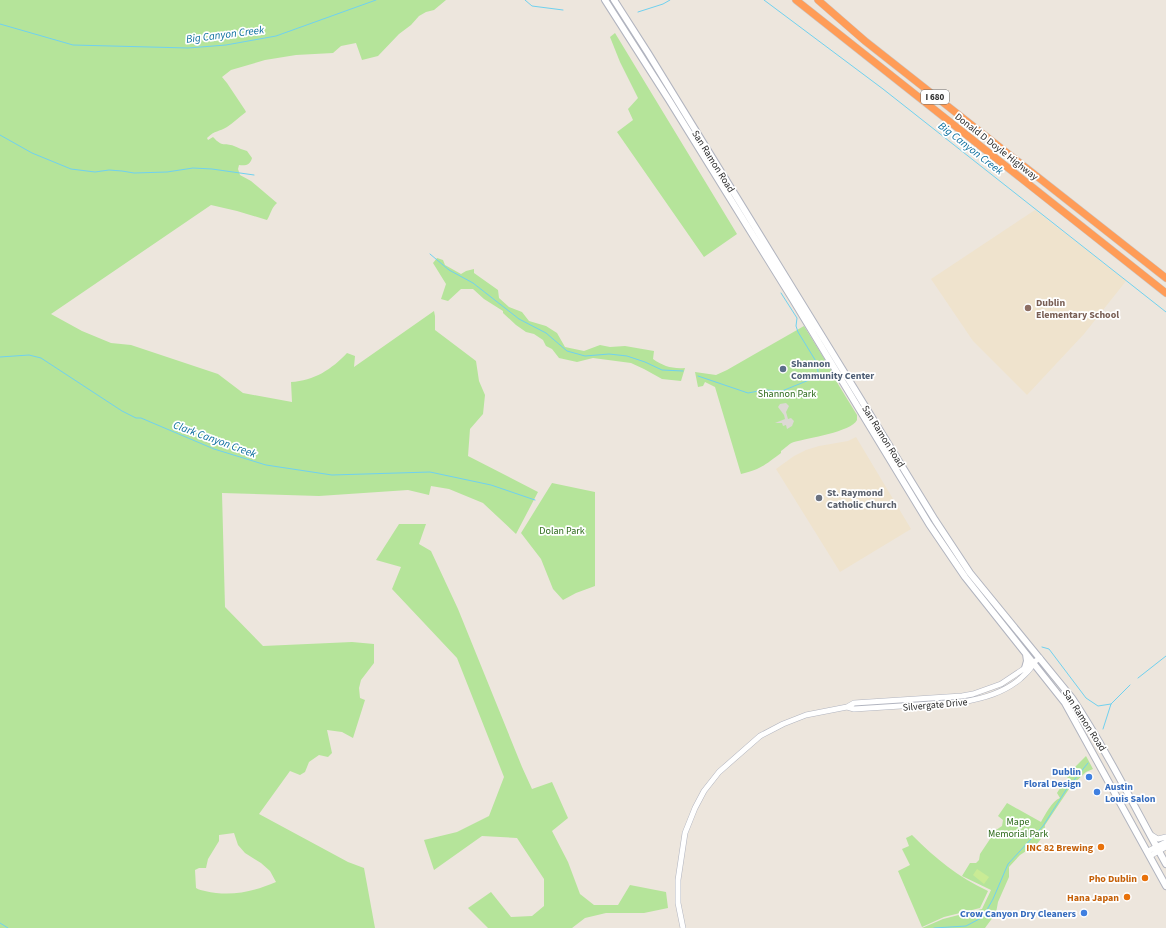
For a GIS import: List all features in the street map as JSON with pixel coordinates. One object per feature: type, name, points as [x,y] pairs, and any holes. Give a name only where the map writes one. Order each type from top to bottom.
[{"type":"highway","name":"Donald D Doyle Highway","points":[[796,0],[1166,293]]},
{"type":"highway","name":"Donald D Doyle Highway","points":[[818,0],[882,55],[1166,278]]},
{"type":"main road","name":"San Ramon Road","points":[[605,0],[673,107],[929,524],[965,577],[1068,706],[1166,886]]},
{"type":"main road","name":"San Ramon Road","points":[[614,0],[934,520],[970,573],[1040,658],[1083,714],[1103,747],[1166,864]]},
{"type":"main road","points":[[1024,668],[1027,660],[1026,654]]},
{"type":"street","name":"Silvergate Drive","points":[[683,928],[678,903],[678,880],[685,833],[695,808],[704,791],[719,772],[760,736],[783,724],[806,715],[847,706],[854,703],[973,694],[1001,684],[1040,658]]},
{"type":"street","name":"Silvergate Drive","points":[[847,706],[854,709],[860,709],[976,700],[995,694],[1011,686],[1032,669],[1034,662]]},
{"type":"street","points":[[1150,834],[1158,838],[1166,837]]},
{"type":"street","points":[[1149,854],[1166,842]]},
{"type":"street","points":[[1158,849],[1166,847]]},
{"type":"shaded area","name":"Dublin Elementary School","points":[[1035,210],[1126,281],[1084,334],[1027,395],[973,341],[931,279]]},
{"type":"shaded area","points":[[786,403],[789,406],[786,412],[788,419],[791,418],[794,421],[792,426],[787,429],[786,425],[783,426],[782,423],[775,423],[785,419],[778,407],[780,404]]},
{"type":"shaded area","points":[[856,437],[911,529],[840,572],[776,469],[794,456],[806,450],[848,441]]},
{"type":"green space","points":[[0,0],[446,0],[434,10],[419,16],[378,56],[362,60],[356,43],[341,46],[333,53],[296,55],[265,60],[231,70],[222,77],[246,112],[227,127],[207,138],[208,140],[213,137],[221,144],[231,145],[247,151],[252,158],[247,164],[239,165],[238,169],[240,175],[251,181],[277,203],[273,207],[267,220],[211,205],[51,314],[82,331],[111,343],[131,345],[218,374],[243,393],[292,402],[291,382],[315,377],[329,369],[347,353],[355,356],[354,367],[434,311],[435,330],[476,361],[479,381],[485,395],[483,414],[470,429],[468,456],[538,492],[516,534],[483,503],[449,489],[431,486],[429,495],[408,490],[319,496],[222,493],[225,607],[263,646],[352,642],[374,644],[374,663],[361,680],[359,688],[360,698],[365,700],[353,738],[342,732],[327,730],[332,753],[328,757],[319,755],[309,762],[305,772],[300,775],[290,771],[259,814],[348,862],[364,868],[375,928],[0,928]],"holes":[[[234,833],[238,845],[245,853],[261,863],[270,871],[276,882],[250,891],[223,894],[196,888],[195,870],[199,868],[206,868],[208,859],[219,841],[219,835]]]},
{"type":"green space","points":[[615,33],[737,234],[704,257],[617,132],[633,120],[628,109],[638,98],[620,62],[610,37]]},
{"type":"green space","points":[[437,258],[443,260],[445,265],[461,274],[474,269],[474,273],[498,290],[499,298],[509,307],[522,312],[529,321],[546,326],[557,333],[565,347],[584,351],[600,345],[610,347],[625,346],[654,351],[653,359],[660,364],[685,368],[681,381],[662,379],[631,363],[593,358],[577,362],[559,358],[552,349],[546,346],[543,340],[534,334],[526,332],[516,325],[503,313],[503,311],[484,299],[473,289],[461,289],[448,301],[441,299],[446,284],[433,263]]},
{"type":"green space","name":"Shannon Park","points":[[804,326],[857,415],[857,420],[847,428],[792,443],[771,461],[741,474],[715,387],[705,382],[703,386],[698,387],[695,372],[716,375]]},
{"type":"green space","name":"Dolan Park","points":[[552,483],[595,492],[595,586],[576,593],[563,600],[553,589],[541,559],[521,533]]},
{"type":"green space","points":[[399,524],[426,524],[419,544],[431,551],[458,609],[532,789],[552,782],[568,818],[552,831],[568,862],[580,894],[594,905],[618,905],[630,885],[666,892],[668,908],[644,913],[606,913],[585,918],[572,928],[488,928],[468,908],[491,892],[511,917],[532,916],[544,906],[544,879],[517,838],[482,836],[434,870],[424,840],[457,832],[489,816],[504,777],[457,658],[392,589],[401,567],[376,560]]},
{"type":"green space","name":"Mape Memorial Park","points":[[1086,756],[1093,769],[1086,772],[1071,786],[1045,825],[1044,835],[1037,844],[1020,855],[1009,867],[1009,877],[998,902],[996,913],[985,928],[922,928],[943,919],[982,909],[991,890],[962,876],[970,863],[976,863],[979,860],[980,854],[996,830],[1002,826],[1003,820],[998,816],[1007,803],[1041,822],[1052,805],[1060,798],[1057,793],[1067,780],[1068,778],[1066,776]]},
{"type":"green space","points":[[912,835],[948,867],[977,886],[988,891],[980,908],[944,917],[922,927],[898,871],[910,865],[902,849],[909,846],[906,838]]},
{"type":"green space","points":[[977,869],[989,877],[984,884],[973,875]]},
{"type":"waterway","name":"Big Canyon Creek","points":[[0,24],[73,45],[188,48],[226,45],[276,36],[376,0]]},
{"type":"waterway","name":"Big Canyon Creek","points":[[525,0],[532,6],[563,10]]},
{"type":"waterway","name":"Big Canyon Creek","points":[[638,12],[663,4],[670,0]]},
{"type":"waterway","name":"Big Canyon Creek","points":[[764,0],[883,89],[1166,312]]},
{"type":"waterway","points":[[0,135],[32,153],[71,169],[95,172],[109,170],[134,173],[167,172],[193,168],[254,175]]},
{"type":"waterway","points":[[430,254],[449,270],[473,283],[519,319],[546,333],[567,351],[585,356],[609,354],[627,356],[662,370],[683,371]]},
{"type":"waterway","points":[[781,293],[797,318],[796,326],[798,332],[817,363],[818,372]]},
{"type":"waterway","name":"Clark Canyon Creek","points":[[0,357],[29,355],[41,358],[122,411],[136,418],[141,418],[214,449],[266,465],[332,475],[430,472],[491,485],[535,500]]},
{"type":"waterway","points":[[698,376],[748,393],[764,390],[782,391],[814,378]]},
{"type":"waterway","name":"Clark Canyon Creek","points":[[1042,647],[1049,649],[1086,698],[1098,706],[1111,704]]},
{"type":"waterway","points":[[1138,678],[1166,656]]},
{"type":"waterway","name":"Clark Canyon Creek","points":[[1103,729],[1111,704],[1130,685]]},
{"type":"waterway","points":[[934,928],[966,926],[983,917],[993,899],[1008,864],[1043,826],[1066,790],[1088,763]]},
{"type":"waterway","points":[[0,923],[8,928]]},
{"type":"place","name":"Dublin Elementary School","points":[[1028,308]]},
{"type":"place","name":"Shannon Community Center","points":[[783,369]]},
{"type":"place","name":"St. Raymond Catholic Church","points":[[819,498]]},
{"type":"place","name":"Dublin Floral Design","points":[[1089,777]]},
{"type":"place","name":"Austin Louis Salon","points":[[1097,792]]},
{"type":"place","name":"INC 82 Brewing","points":[[1101,847]]},
{"type":"place","name":"Pho Dublin","points":[[1145,878]]},
{"type":"place","name":"Hana Japan","points":[[1127,897]]},
{"type":"place","name":"Crow Canyon Dry Cleaners","points":[[1084,913]]}]
